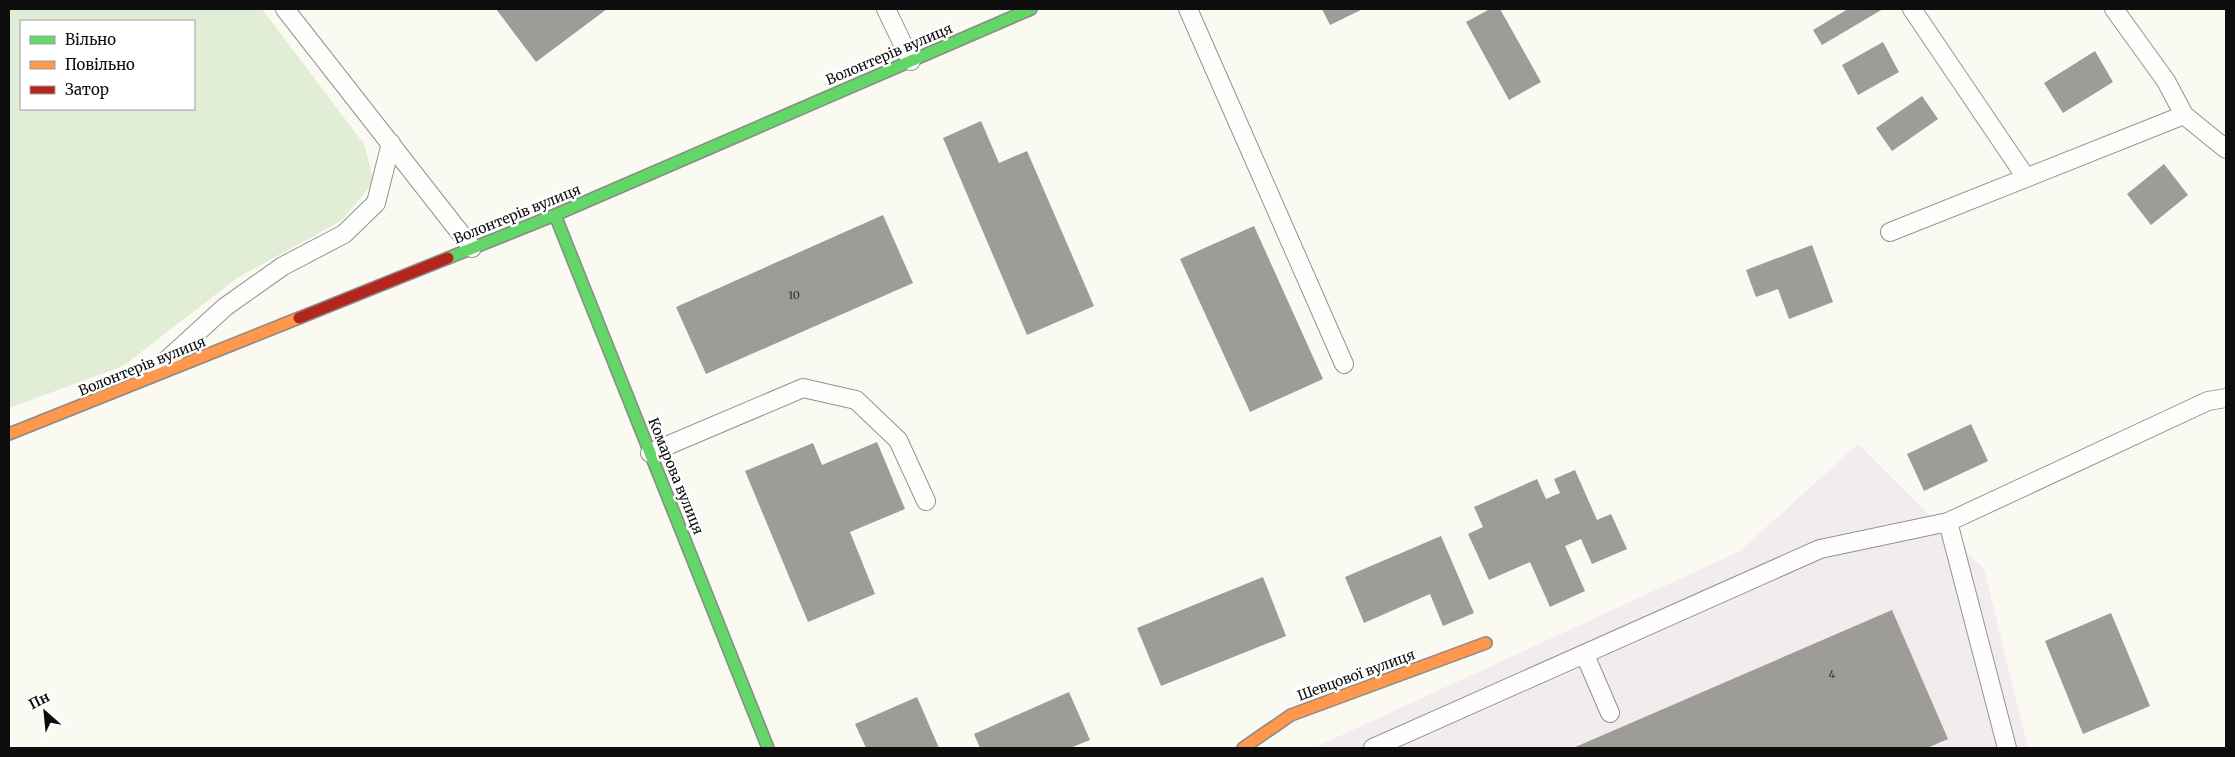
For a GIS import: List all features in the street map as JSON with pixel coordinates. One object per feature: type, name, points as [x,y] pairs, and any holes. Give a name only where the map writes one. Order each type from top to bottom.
[{"type":"street","name":"Волонтерів вулиця","points":[[9,434],[143,382],[555,215],[1031,9]]},
{"type":"street","name":"Комарова вулиця","points":[[555,215],[768,748]]},
{"type":"street","name":"Шевцової вулиця","points":[[1243,748],[1291,715],[1486,643]]},
{"type":"lane","points":[[285,9],[472,248]]},
{"type":"lane","points":[[886,9],[911,61]]},
{"type":"lane","points":[[1188,9],[1344,364]]},
{"type":"lane","points":[[1912,9],[2025,176]]},
{"type":"lane","points":[[2114,9],[2166,80],[2184,115],[2226,149]]},
{"type":"lane","points":[[1890,232],[2025,176],[2184,115]]},
{"type":"lane","points":[[143,382],[225,307],[283,266],[344,234],[351,228],[376,203],[390,143]]},
{"type":"lane","points":[[650,453],[803,388],[856,400],[898,440],[926,501]]},
{"type":"lane","points":[[1373,748],[1820,550],[1948,522],[2208,401],[2226,398]]},
{"type":"lane","points":[[1948,522],[2007,748]]},
{"type":"lane","points":[[1585,655],[1610,713]]},
{"type":"shaded area","points":[[1858,444],[1984,569],[2028,748],[1314,748],[1740,551]]},
{"type":"green space","points":[[9,9],[262,9],[364,144],[374,182],[341,221],[237,278],[123,366],[9,408]]},
{"type":"building","points":[[496,9],[607,9],[536,62]]},
{"type":"building","points":[[1322,9],[1363,9],[1330,25]]},
{"type":"building","points":[[1490,9],[1500,9],[1541,82],[1509,100],[1466,22]]},
{"type":"building","points":[[1848,9],[1883,9],[1822,45],[1813,30]]},
{"type":"building","points":[[1883,42],[1899,72],[1858,95],[1842,65]]},
{"type":"building","points":[[2095,51],[2113,82],[2063,113],[2044,83]]},
{"type":"building","points":[[1922,96],[1938,119],[1892,151],[1876,128]]},
{"type":"building","points":[[981,121],[999,163],[1027,151],[1094,306],[1027,335],[943,138]]},
{"type":"building","points":[[2164,164],[2188,195],[2151,225],[2127,194]]},
{"type":"building","points":[[883,215],[913,283],[706,374],[676,307]]},
{"type":"building","points":[[1254,226],[1323,379],[1250,412],[1180,259]]},
{"type":"building","points":[[1812,245],[1833,302],[1789,319],[1778,289],[1756,297],[1746,270]]},
{"type":"building","points":[[1971,424],[1988,461],[1924,491],[1907,454]]},
{"type":"building","points":[[877,442],[905,509],[850,532],[875,594],[808,622],[745,471],[813,443],[822,465]]},
{"type":"building","points":[[1575,470],[1597,520],[1611,514],[1627,549],[1592,564],[1581,539],[1565,546],[1585,591],[1550,607],[1530,562],[1489,580],[1468,534],[1483,527],[1474,507],[1537,479],[1546,499],[1560,493],[1554,479]]},
{"type":"building","points":[[1441,536],[1474,613],[1443,626],[1430,594],[1364,623],[1345,577]]},
{"type":"building","points":[[1263,577],[1286,636],[1161,686],[1137,628]]},
{"type":"building","points":[[1892,610],[1948,739],[1927,748],[1573,748]]},
{"type":"building","points":[[2111,613],[2150,706],[2083,734],[2045,641]]},
{"type":"building","points":[[1069,692],[1090,740],[1070,748],[980,748],[974,734]]},
{"type":"building","points":[[917,697],[939,748],[866,748],[855,724]]},
{"type":"traffic: fast","points":[[448,258],[555,215],[1031,9]]},
{"type":"traffic: fast","points":[[555,215],[768,748]]},
{"type":"traffic: slow","points":[[9,434],[299,318]]},
{"type":"traffic: slow","points":[[1243,748],[1291,715],[1486,643]]},
{"type":"traffic: jam","points":[[299,318],[448,258]]}]
